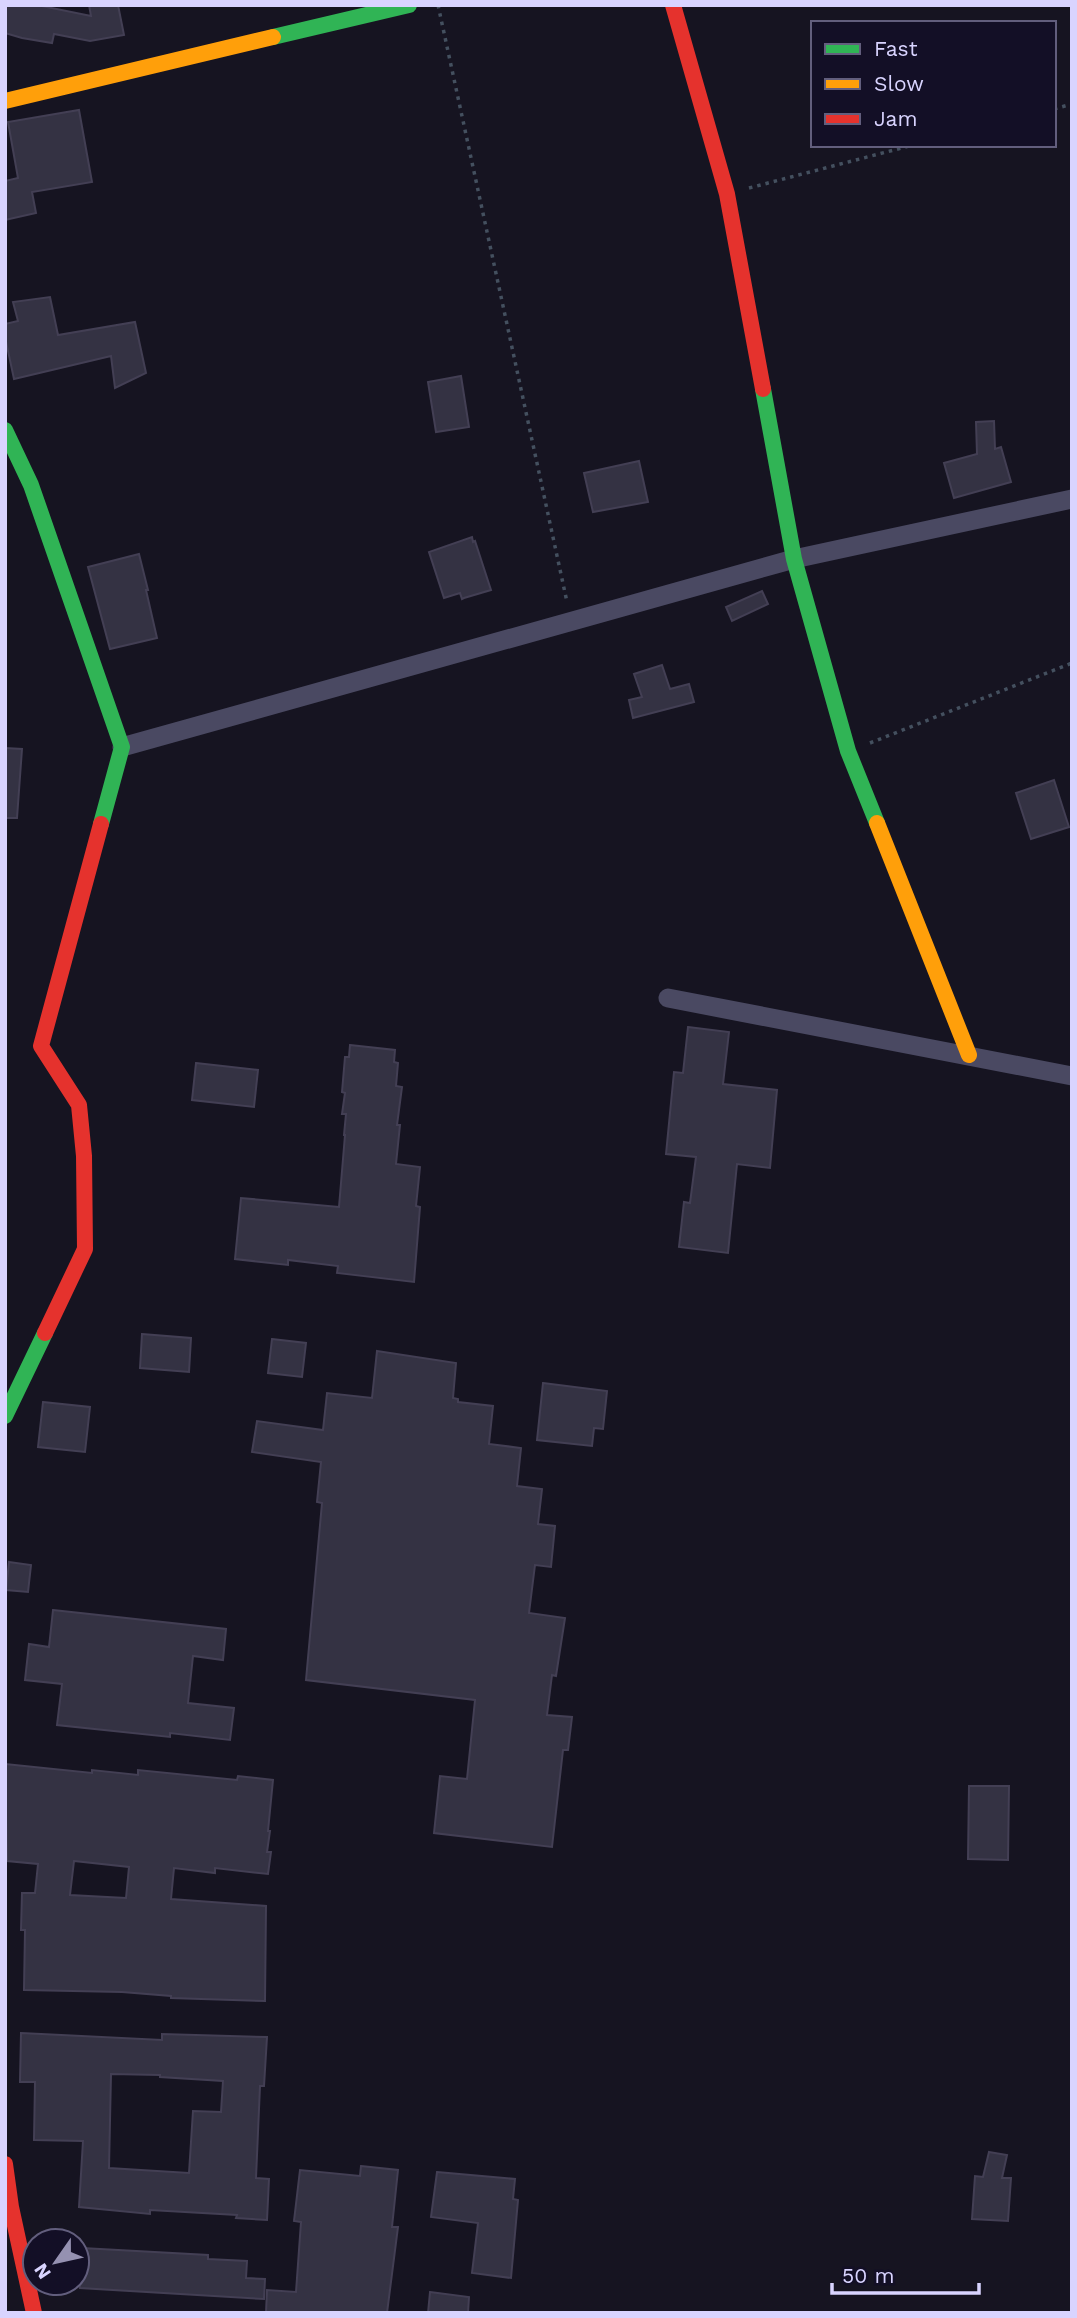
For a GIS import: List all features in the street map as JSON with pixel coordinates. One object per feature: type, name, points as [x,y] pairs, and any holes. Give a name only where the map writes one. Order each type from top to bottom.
[{"type":"street","points":[[5,101],[409,5]]},
{"type":"street","points":[[673,5],[727,194],[794,559],[848,751],[969,1055]]},
{"type":"street","points":[[5,430],[31,485],[122,747],[41,1046],[79,1105],[84,1156],[85,1249],[5,1416]]},
{"type":"street","points":[[122,747],[794,559],[1072,499]]},
{"type":"street","points":[[668,998],[1072,1076]]},
{"type":"street","points":[[5,2164],[8,2207],[34,2313]]},
{"type":"path","points":[[438,5],[571,621]]},
{"type":"path","points":[[727,194],[905,147]]},
{"type":"path","points":[[848,751],[1072,663]]},
{"type":"building","points":[[5,5],[37,5],[91,16],[89,5],[118,5],[124,35],[90,41],[54,34],[52,43],[22,38],[5,33]]},
{"type":"building","points":[[79,110],[92,182],[32,192],[36,213],[5,220],[5,181],[18,178],[8,122]]},
{"type":"building","points":[[50,297],[58,335],[135,322],[146,373],[115,388],[111,356],[14,379],[5,337],[5,324],[18,321],[13,302]]},
{"type":"building","points":[[461,376],[469,427],[436,432],[428,382]]},
{"type":"building","points":[[994,421],[995,449],[1001,447],[1011,482],[954,498],[944,463],[977,454],[976,422]]},
{"type":"building","points":[[639,461],[648,502],[593,512],[584,473]]},
{"type":"building","points":[[472,537],[491,590],[462,599],[460,593],[444,598],[429,552]]},
{"type":"building","points":[[139,554],[157,638],[110,649],[88,567]]},
{"type":"building","points":[[762,591],[768,604],[732,621],[726,607]]},
{"type":"building","points":[[662,665],[670,689],[689,684],[694,702],[633,718],[629,700],[642,697],[634,674]]},
{"type":"building","points":[[5,748],[22,749],[17,818],[5,818]]},
{"type":"building","points":[[1054,780],[1069,827],[1031,839],[1016,793]]},
{"type":"building","points":[[688,1027],[729,1032],[723,1084],[777,1090],[770,1168],[737,1164],[728,1253],[679,1247],[684,1202],[690,1203],[696,1157],[666,1154],[674,1072],[683,1073]]},
{"type":"building","points":[[350,1045],[395,1050],[394,1062],[398,1063],[396,1086],[402,1087],[396,1164],[420,1167],[414,1282],[337,1273],[338,1266],[288,1260],[288,1265],[235,1259],[241,1198],[339,1207],[346,1114],[342,1114],[345,1093],[342,1092],[345,1057],[349,1057]]},
{"type":"building","points":[[196,1063],[258,1070],[254,1107],[192,1100]]},
{"type":"building","points":[[142,1334],[191,1338],[189,1372],[140,1368]]},
{"type":"building","points":[[272,1339],[306,1343],[302,1377],[268,1373]]},
{"type":"building","points":[[377,1351],[456,1363],[453,1398],[458,1399],[458,1402],[493,1406],[489,1444],[521,1448],[517,1486],[542,1489],[538,1524],[555,1526],[551,1567],[535,1565],[529,1613],[565,1618],[556,1676],[552,1675],[547,1715],[572,1717],[568,1750],[563,1750],[552,1847],[434,1833],[440,1776],[467,1779],[475,1700],[306,1680],[322,1503],[317,1502],[321,1462],[252,1452],[257,1421],[323,1430],[327,1393],[372,1398]]},
{"type":"building","points":[[543,1383],[607,1391],[603,1429],[594,1428],[592,1446],[537,1440]]},
{"type":"building","points":[[43,1402],[90,1407],[85,1452],[38,1447]]},
{"type":"building","points":[[9,1562],[31,1565],[28,1592],[6,1590]]},
{"type":"building","points":[[53,1610],[226,1629],[223,1660],[193,1656],[188,1703],[234,1708],[230,1740],[170,1733],[170,1737],[57,1725],[62,1684],[25,1680],[29,1644],[49,1647]]},
{"type":"building","points":[[5,1764],[92,1773],[92,1770],[138,1775],[138,1770],[237,1780],[238,1776],[273,1780],[268,1831],[267,1852],[271,1852],[268,1874],[215,1868],[215,1873],[174,1868],[171,1899],[266,1906],[265,2001],[171,1998],[122,1992],[24,1990],[25,1930],[21,1930],[22,1893],[35,1893],[38,1864],[7,1861]],"holes":[[[74,1861],[129,1867],[126,1898],[70,1895]]]},
{"type":"building","points":[[969,1786],[1009,1786],[1008,1860],[968,1859]]},
{"type":"building","points":[[21,2033],[162,2040],[162,2034],[267,2037],[264,2086],[260,2086],[256,2178],[269,2179],[267,2220],[236,2218],[237,2215],[150,2210],[150,2214],[79,2207],[83,2141],[34,2140],[35,2082],[20,2082]],"holes":[[[111,2074],[223,2081],[221,2112],[193,2111],[189,2173],[109,2168]]]},
{"type":"building","points":[[989,2152],[1007,2155],[1002,2178],[1011,2178],[1008,2221],[972,2219],[975,2176],[983,2177]]},
{"type":"building","points":[[361,2166],[398,2170],[392,2227],[398,2227],[387,2313],[266,2313],[267,2290],[296,2292],[301,2222],[294,2221],[300,2170],[360,2176]]},
{"type":"building","points":[[437,2172],[515,2179],[513,2199],[518,2200],[511,2278],[472,2273],[478,2223],[431,2217]]},
{"type":"building","points":[[91,2248],[208,2255],[208,2259],[247,2261],[246,2278],[265,2279],[264,2299],[91,2289]]},
{"type":"building","points":[[430,2292],[469,2297],[468,2313],[428,2313]]},
{"type":"traffic: fast","points":[[273,37],[409,5]]},
{"type":"traffic: fast","points":[[763,389],[794,559],[848,751],[877,823]]},
{"type":"traffic: fast","points":[[5,430],[31,485],[122,747],[101,824]]},
{"type":"traffic: fast","points":[[5,1416],[45,1333]]},
{"type":"traffic: slow","points":[[5,101],[273,37]]},
{"type":"traffic: slow","points":[[877,823],[969,1055]]},
{"type":"traffic: jam","points":[[673,5],[727,194],[763,389]]},
{"type":"traffic: jam","points":[[45,1333],[85,1249],[84,1156],[79,1105],[41,1046],[101,824]]},
{"type":"traffic: jam","points":[[5,2164],[11,2207],[34,2313]]}]
